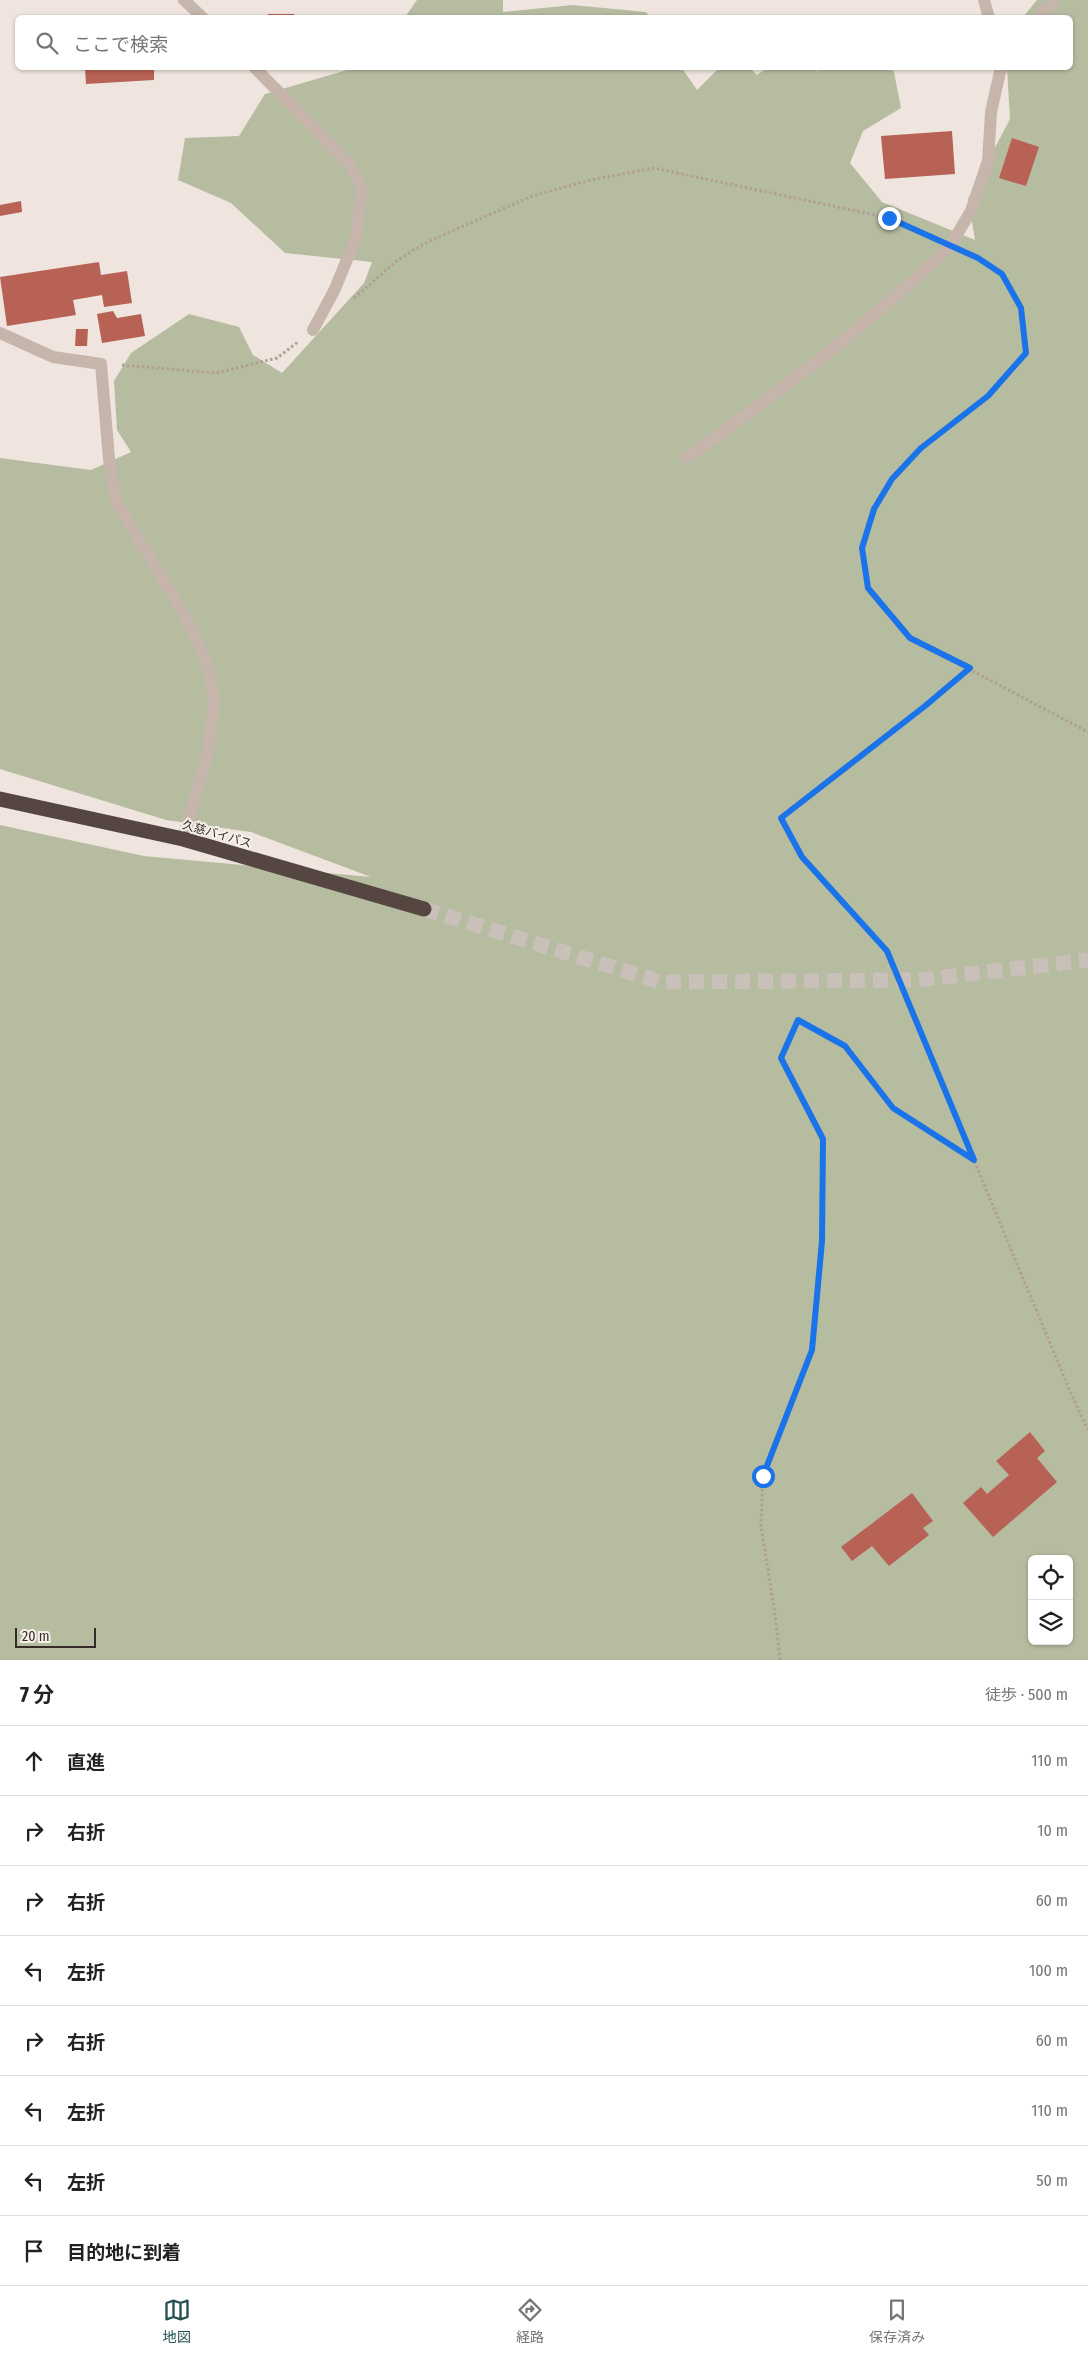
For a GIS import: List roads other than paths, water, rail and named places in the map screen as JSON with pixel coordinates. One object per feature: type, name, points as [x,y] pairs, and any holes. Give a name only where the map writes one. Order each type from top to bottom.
[{"type":"highway","name":"久慈バイパス","points":[[0,799],[183,839],[424,909]]},
{"type":"street","points":[[184,0],[200,15]]},
{"type":"street","points":[[984,0],[988,15]]},
{"type":"street","points":[[1039,15],[1043,9],[1055,0]]},
{"type":"street","points":[[257,70],[349,164],[362,188],[356,237],[335,289],[313,330]]},
{"type":"street","points":[[687,457],[742,419],[901,294],[950,246],[971,211],[988,162],[991,112],[1001,70]]},
{"type":"street","points":[[0,333],[53,356],[101,364],[109,459],[116,501],[191,626],[209,670],[214,702],[208,752],[183,839]]},
{"type":"tunnel","points":[[424,909],[661,982],[918,980],[1088,960]]}]
